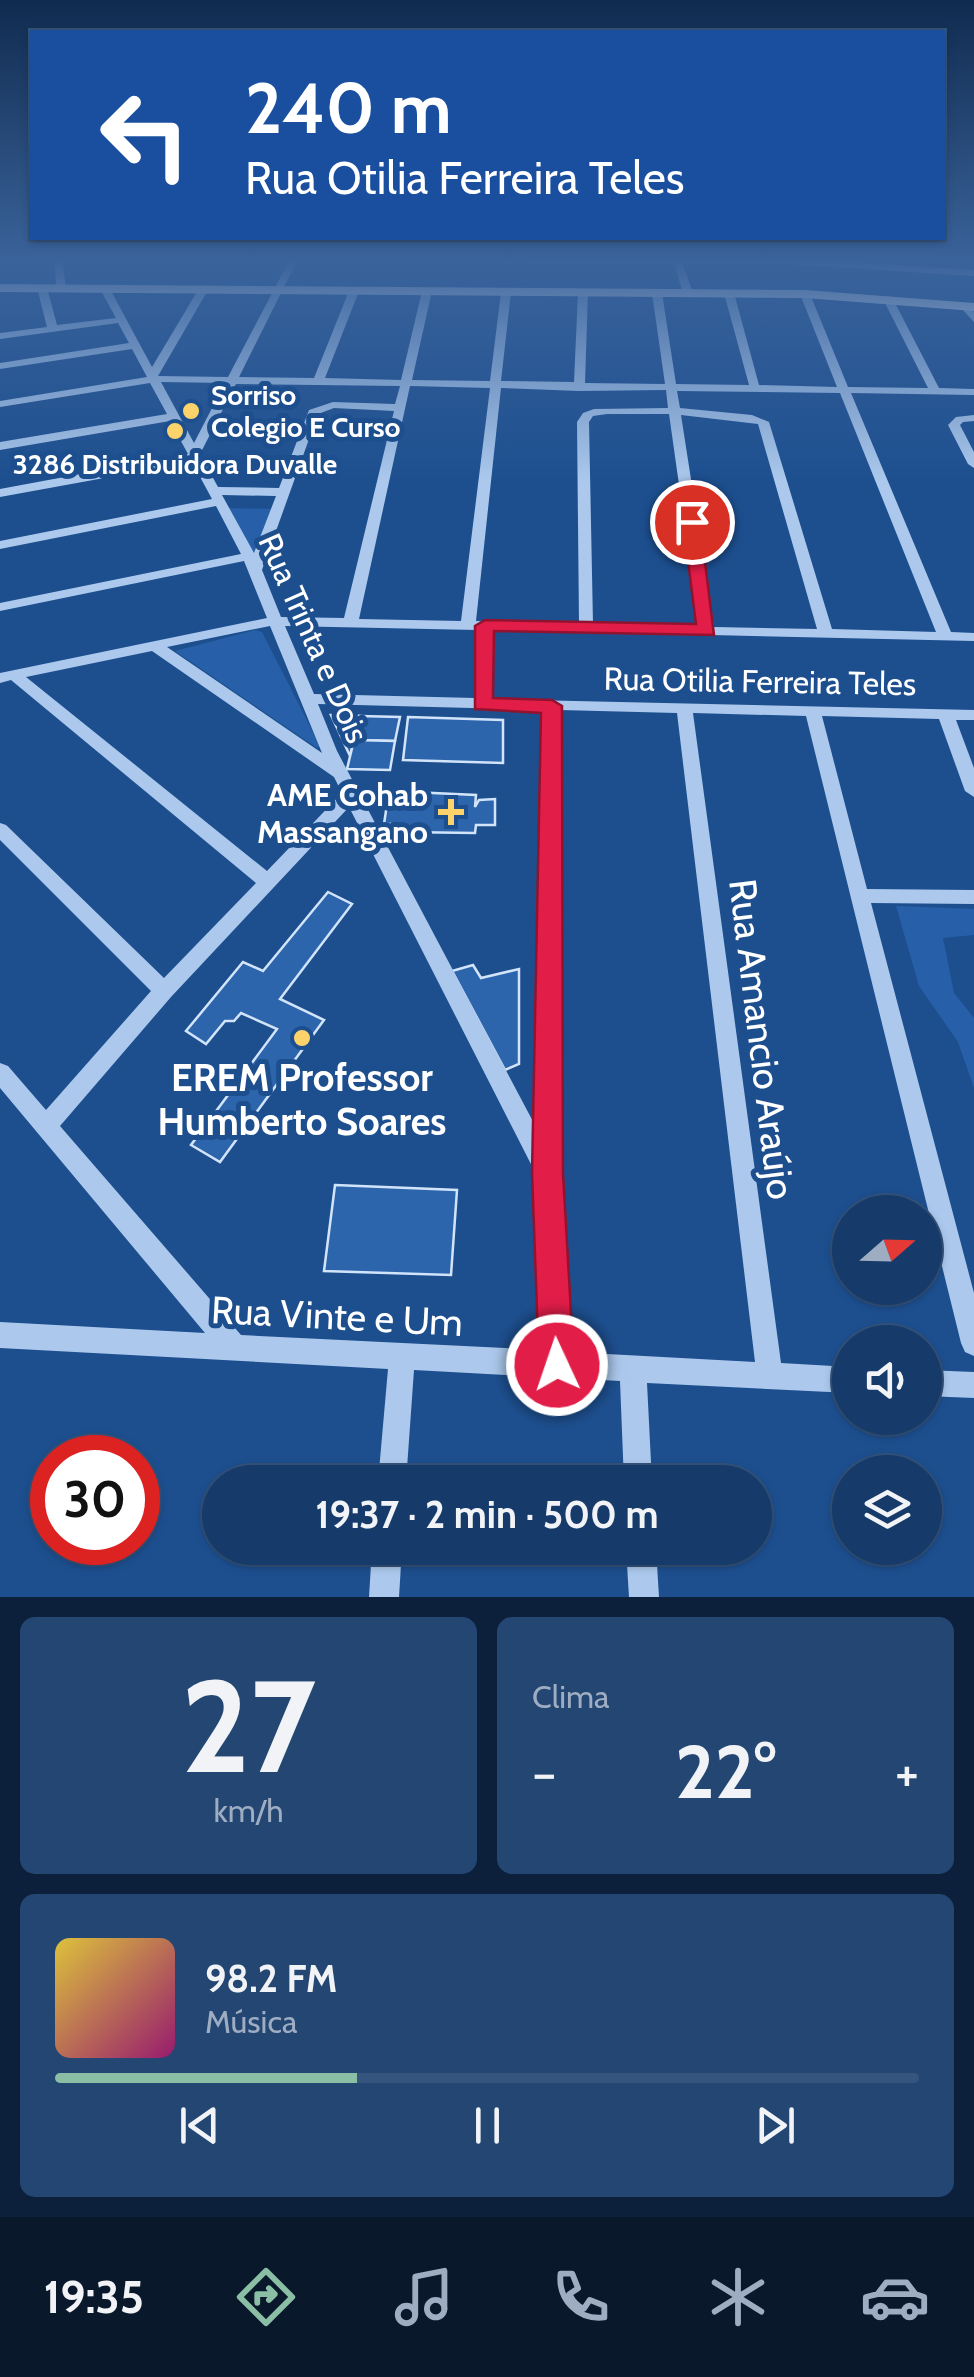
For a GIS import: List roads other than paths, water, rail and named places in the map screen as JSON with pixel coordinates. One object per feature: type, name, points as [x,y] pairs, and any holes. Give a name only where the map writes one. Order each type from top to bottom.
[{"type":"street","name":"Rua Trinta e Dois","points":[[127,334],[249,556],[272,622],[341,775],[548,1173]]},
{"type":"street","points":[[154,377],[179,334]]},
{"type":"street","points":[[0,492],[192,458],[257,334]]},
{"type":"street","points":[[319,380],[337,334]]},
{"type":"street","points":[[350,621],[417,334]]},
{"type":"street","points":[[482,704],[476,626],[492,385],[500,334]]},
{"type":"street","points":[[579,388],[581,334]]},
{"type":"street","points":[[661,334],[707,630]]},
{"type":"street","points":[[740,334],[755,389]]},
{"type":"street","points":[[820,334],[945,636]]},
{"type":"street","points":[[906,334],[935,391]]},
{"type":"street","points":[[0,366],[133,346]]},
{"type":"street","points":[[0,404],[154,377],[579,388],[974,392]]},
{"type":"street","points":[[254,575],[281,492],[316,410],[333,405],[400,408]]},
{"type":"street","points":[[586,628],[584,419],[602,411],[731,414],[764,422],[826,634]]},
{"type":"street","points":[[0,446],[172,417]]},
{"type":"street","points":[[974,418],[960,419],[954,425],[974,464]]},
{"type":"street","points":[[0,545],[215,496],[281,492]]},
{"type":"street","points":[[0,607],[249,556]]},
{"type":"street","points":[[7,676],[272,622],[974,637]]},
{"type":"street","points":[[154,645],[341,775]]},
{"type":"street","points":[[7,676],[268,882]]},
{"type":"street","name":"Rua Otilia Ferreira Teles","points":[[306,698],[974,716]]},
{"type":"street","points":[[552,706],[548,1173],[557,1365]]},
{"type":"street","name":"Rua Amancio Araújo","points":[[685,710],[770,1377]]},
{"type":"street","points":[[813,713],[974,1343]]},
{"type":"street","points":[[946,715],[974,791]]},
{"type":"street","points":[[46,1126],[164,990],[351,795]]},
{"type":"street","points":[[0,829],[164,990]]},
{"type":"street","points":[[861,896],[974,896]]},
{"type":"street","points":[[0,1072],[235,1348]]},
{"type":"street","name":"Rua Vinte e Um","points":[[0,1336],[832,1379]]},
{"type":"street","points":[[393,1465],[402,1356]]},
{"type":"street","points":[[632,1369],[637,1465]]},
{"type":"street","points":[[942,1384],[974,1385]]},
{"type":"street","points":[[384,1597],[386,1565]]},
{"type":"street","points":[[642,1565],[644,1597]]},
{"type":"place","name":"Sorriso Colegio E Curso","points":[[191,411]]},
{"type":"place","name":"3286 Distribuidora Duvalle","points":[[175,431]]},
{"type":"place","name":"AME Cohab Massangano","points":[[451,812]]},
{"type":"place","name":"EREM Professor Humberto Soares","points":[[302,1038]]}]
